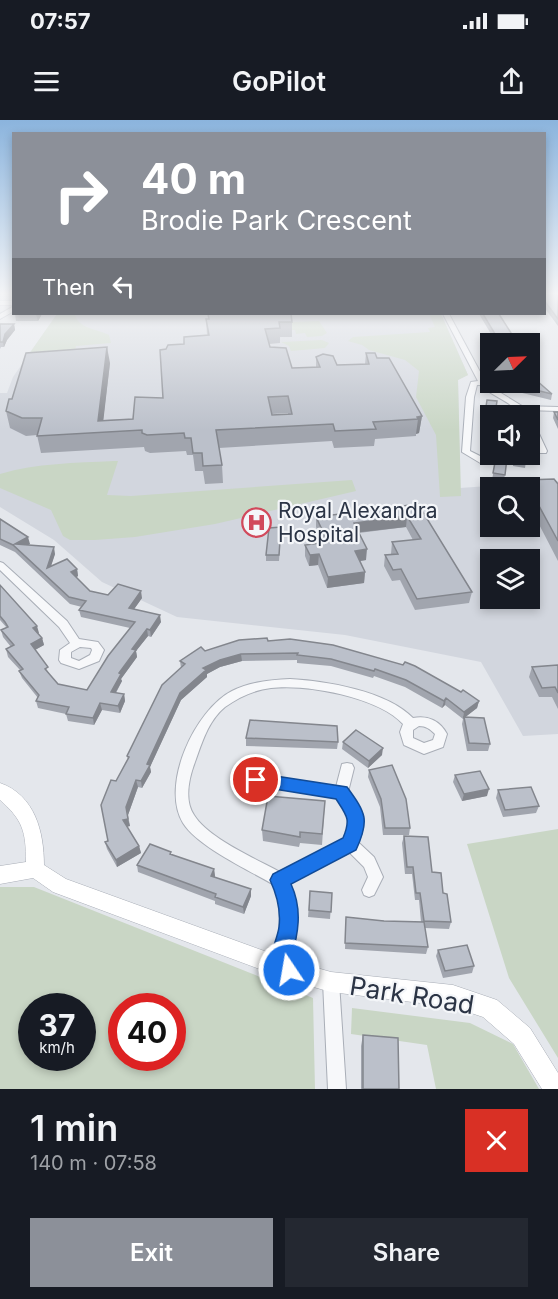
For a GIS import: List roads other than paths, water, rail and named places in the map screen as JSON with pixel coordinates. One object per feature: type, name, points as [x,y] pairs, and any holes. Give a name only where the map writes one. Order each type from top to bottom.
[{"type":"street","points":[[459,339],[480,378]]},
{"type":"street","points":[[480,382],[474,384],[470,397],[466,452],[480,459]]},
{"type":"street","points":[[494,393],[513,405]]},
{"type":"street","points":[[540,411],[558,409]]},
{"type":"street","points":[[540,445],[543,451]]},
{"type":"street","points":[[0,565],[63,624],[76,644]]},
{"type":"street","points":[[279,966],[289,927],[288,897],[280,880],[196,829],[184,811],[182,777],[204,723],[223,703],[253,689],[273,685],[316,684],[375,700],[397,710],[411,724]]},
{"type":"street","points":[[341,793],[347,768]]},
{"type":"street","points":[[256,780],[341,793],[355,812],[357,824],[350,844],[280,880]]},
{"type":"street","points":[[0,790],[30,819],[35,831],[35,869],[0,875]]},
{"type":"street","points":[[350,844],[369,862],[376,877],[369,890]]},
{"type":"street","name":"Park Road","points":[[35,869],[60,886],[279,966],[331,982],[453,996],[489,1008],[522,1036],[555,1089]]},
{"type":"street","points":[[331,982],[337,1089]]},
{"type":"place","name":"Royal Alexandra Hospital","points":[[257,522]]}]
